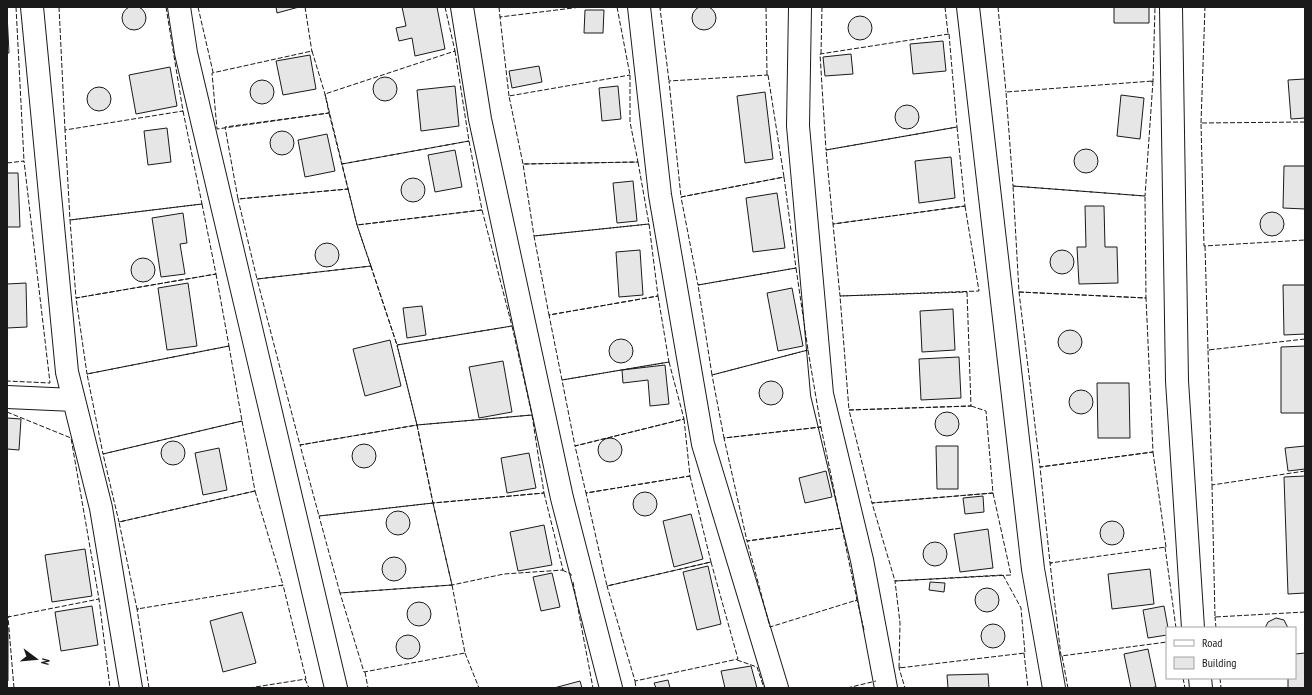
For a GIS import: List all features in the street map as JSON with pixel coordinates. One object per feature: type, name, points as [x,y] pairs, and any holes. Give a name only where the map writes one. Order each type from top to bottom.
[{"type":"street","points":[[32,7],[67,372],[101,508],[131,688]]},
{"type":"street","points":[[179,7],[186,53],[336,688]]},
{"type":"street","points":[[462,7],[480,119],[555,467],[611,688]]},
{"type":"street","points":[[639,7],[660,195],[703,444],[777,688]]},
{"type":"street","points":[[800,7],[798,126],[822,394],[862,560],[886,688]]},
{"type":"street","points":[[968,7],[1033,569],[1054,688]]},
{"type":"street","points":[[1171,7],[1177,381],[1193,627]]},
{"type":"street","points":[[7,397],[74,400]]},
{"type":"building","points":[[134,6],[142,10],[146,18],[142,26],[134,30],[126,26],[122,18],[126,10]]},
{"type":"building","points":[[704,6],[709,7],[715,13],[715,23],[709,29],[704,30],[699,29],[693,23],[692,18],[693,13],[699,7]]},
{"type":"building","points":[[276,7],[299,7],[277,13]]},
{"type":"building","points":[[402,7],[437,7],[445,49],[415,56],[412,38],[399,41],[396,28],[406,26]]},
{"type":"building","points":[[1114,7],[1149,7],[1149,23],[1114,23]]},
{"type":"building","points":[[585,10],[604,10],[603,33],[584,33]]},
{"type":"building","points":[[7,13],[9,53],[7,53]]},
{"type":"building","points":[[860,16],[865,17],[871,23],[871,33],[865,39],[860,40],[855,39],[849,33],[848,28],[849,23],[855,17]]},
{"type":"building","points":[[943,41],[946,71],[913,74],[910,44]]},
{"type":"building","points":[[851,54],[853,74],[825,76],[823,57]]},
{"type":"building","points":[[310,55],[316,89],[283,95],[276,61]]},
{"type":"building","points":[[539,66],[542,82],[512,88],[509,71]]},
{"type":"building","points":[[170,67],[177,106],[136,114],[129,75]]},
{"type":"building","points":[[385,77],[390,78],[396,84],[396,94],[390,100],[385,101],[380,100],[374,94],[373,89],[374,84],[380,78]]},
{"type":"building","points":[[1305,79],[1305,118],[1291,119],[1288,80]]},
{"type":"building","points":[[262,80],[267,81],[273,87],[273,97],[267,103],[262,104],[257,103],[251,97],[250,92],[251,87],[257,81]]},
{"type":"building","points":[[455,86],[459,126],[421,131],[417,90]]},
{"type":"building","points":[[618,86],[621,119],[602,121],[599,88]]},
{"type":"building","points":[[99,87],[104,88],[110,94],[110,104],[104,110],[99,111],[94,110],[88,104],[87,99],[88,94],[94,88]]},
{"type":"building","points":[[765,92],[773,159],[745,163],[737,96]]},
{"type":"building","points":[[1121,95],[1144,98],[1140,139],[1117,136]]},
{"type":"building","points":[[907,105],[912,106],[918,112],[918,122],[912,128],[907,129],[902,128],[896,122],[895,117],[896,112],[902,106]]},
{"type":"building","points":[[167,128],[171,162],[148,165],[144,131]]},
{"type":"building","points":[[282,131],[287,132],[293,138],[293,148],[287,154],[282,155],[277,154],[271,148],[270,143],[271,138],[277,132]]},
{"type":"building","points":[[327,134],[335,171],[305,177],[298,140]]},
{"type":"building","points":[[1086,149],[1091,150],[1097,156],[1097,166],[1091,172],[1086,173],[1081,172],[1075,166],[1074,161],[1075,156],[1081,150]]},
{"type":"building","points":[[455,150],[462,187],[435,192],[428,155]]},
{"type":"building","points":[[951,157],[955,198],[919,203],[915,161]]},
{"type":"building","points":[[1284,166],[1305,166],[1305,209],[1283,208]]},
{"type":"building","points":[[7,173],[18,173],[20,227],[7,227]]},
{"type":"building","points":[[413,178],[418,179],[424,185],[424,195],[418,201],[413,202],[408,201],[402,195],[401,190],[402,185],[408,179]]},
{"type":"building","points":[[633,181],[637,221],[617,223],[613,183]]},
{"type":"building","points":[[777,193],[785,248],[753,252],[746,198]]},
{"type":"building","points":[[1085,206],[1104,206],[1105,247],[1117,247],[1118,283],[1079,284],[1077,247],[1086,247]]},
{"type":"building","points":[[1272,212],[1277,213],[1283,219],[1283,229],[1277,235],[1272,236],[1267,235],[1261,229],[1260,224],[1261,219],[1267,213]]},
{"type":"building","points":[[183,213],[187,243],[180,244],[185,274],[161,277],[152,218]]},
{"type":"building","points":[[327,243],[332,244],[338,250],[338,260],[332,266],[327,267],[322,266],[316,260],[315,255],[316,250],[322,244]]},
{"type":"building","points":[[640,250],[643,295],[619,297],[616,252]]},
{"type":"building","points":[[1062,250],[1067,251],[1073,257],[1073,267],[1067,273],[1062,274],[1057,273],[1051,267],[1050,262],[1051,257],[1057,251]]},
{"type":"building","points":[[143,258],[148,259],[154,265],[154,275],[148,281],[143,282],[138,281],[132,275],[131,270],[132,265],[138,259]]},
{"type":"building","points":[[26,283],[27,327],[7,328],[7,284]]},
{"type":"building","points":[[188,283],[197,346],[167,350],[158,288]]},
{"type":"building","points":[[1283,285],[1305,285],[1305,334],[1284,335]]},
{"type":"building","points":[[792,288],[803,346],[778,351],[767,293]]},
{"type":"building","points":[[422,306],[426,335],[407,338],[403,308]]},
{"type":"building","points":[[953,309],[955,350],[922,352],[920,311]]},
{"type":"building","points":[[1070,330],[1075,331],[1081,337],[1081,347],[1075,353],[1070,354],[1065,353],[1059,347],[1058,342],[1059,337],[1065,331]]},
{"type":"building","points":[[621,339],[626,340],[632,346],[632,356],[626,362],[621,363],[616,362],[610,356],[609,351],[610,346],[616,340]]},
{"type":"building","points":[[390,340],[401,386],[365,396],[353,349]]},
{"type":"building","points":[[1305,346],[1305,413],[1281,413],[1281,347]]},
{"type":"building","points":[[959,357],[961,398],[921,400],[919,359]]},
{"type":"building","points":[[503,361],[512,412],[479,418],[469,367]]},
{"type":"building","points":[[665,365],[669,404],[650,406],[648,380],[623,383],[622,370]]},
{"type":"building","points":[[771,381],[776,382],[782,388],[782,398],[776,404],[771,405],[766,404],[760,398],[759,393],[760,388],[766,382]]},
{"type":"building","points":[[1097,383],[1129,383],[1130,438],[1098,438]]},
{"type":"building","points":[[1081,390],[1086,391],[1092,397],[1092,407],[1086,413],[1081,414],[1076,413],[1070,407],[1069,402],[1070,397],[1076,391]]},
{"type":"building","points":[[947,412],[952,413],[958,419],[958,429],[952,435],[947,436],[942,435],[936,429],[935,424],[936,419],[942,413]]},
{"type":"building","points":[[7,418],[21,419],[19,450],[7,449]]},
{"type":"building","points":[[610,438],[615,439],[621,445],[621,455],[615,461],[610,462],[605,461],[599,455],[598,450],[599,445],[605,439]]},
{"type":"building","points":[[173,441],[178,442],[184,448],[184,458],[178,464],[173,465],[168,464],[162,458],[161,453],[162,448],[168,442]]},
{"type":"building","points":[[364,444],[369,445],[375,451],[375,461],[369,467],[364,468],[359,467],[353,461],[352,456],[353,451],[359,445]]},
{"type":"building","points":[[936,446],[958,446],[958,489],[937,489]]},
{"type":"building","points":[[1305,446],[1305,469],[1288,471],[1285,448]]},
{"type":"building","points":[[219,448],[227,490],[203,495],[195,453]]},
{"type":"building","points":[[529,453],[536,488],[507,493],[501,458]]},
{"type":"building","points":[[826,471],[832,497],[805,503],[799,478]]},
{"type":"building","points":[[1305,476],[1305,593],[1288,594],[1284,477]]},
{"type":"building","points":[[645,492],[650,493],[656,499],[656,509],[650,515],[645,516],[640,515],[634,509],[633,504],[634,499],[640,493]]},
{"type":"building","points":[[983,496],[984,512],[965,514],[963,498]]},
{"type":"building","points":[[398,511],[403,512],[409,518],[409,528],[403,534],[398,535],[393,534],[387,528],[386,523],[387,518],[393,512]]},
{"type":"building","points":[[691,514],[703,559],[674,567],[663,521]]},
{"type":"building","points":[[1112,521],[1117,522],[1123,528],[1123,538],[1117,544],[1112,545],[1107,544],[1101,538],[1100,533],[1101,528],[1107,522]]},
{"type":"building","points":[[544,525],[552,565],[518,571],[510,532]]},
{"type":"building","points":[[988,529],[993,568],[960,572],[954,534]]},
{"type":"building","points":[[935,542],[940,543],[946,549],[946,559],[940,565],[935,566],[930,565],[924,559],[923,554],[924,549],[930,543]]},
{"type":"building","points":[[85,549],[92,596],[52,602],[45,555]]},
{"type":"building","points":[[394,557],[399,558],[405,564],[405,574],[399,580],[394,581],[389,580],[383,574],[382,569],[383,564],[389,558]]},
{"type":"building","points":[[708,566],[721,624],[697,630],[683,572]]},
{"type":"building","points":[[1150,569],[1154,604],[1112,609],[1108,574]]},
{"type":"building","points":[[552,573],[560,607],[541,611],[533,577]]},
{"type":"building","points":[[930,582],[945,583],[944,592],[929,590]]},
{"type":"building","points":[[987,588],[992,589],[998,595],[998,605],[992,611],[987,612],[982,611],[976,605],[975,600],[976,595],[982,589]]},
{"type":"building","points":[[419,602],[424,603],[430,609],[430,619],[424,625],[419,626],[414,625],[408,619],[407,614],[408,609],[414,603]]},
{"type":"building","points":[[92,606],[98,645],[61,651],[55,612]]},
{"type":"building","points":[[1164,606],[1168,627],[1166,627],[1166,635],[1148,638],[1143,610]]},
{"type":"building","points":[[242,612],[256,663],[223,672],[210,621]]},
{"type":"building","points":[[1276,618],[1284,620],[1288,627],[1266,627],[1268,622]]},
{"type":"building","points":[[993,624],[998,625],[1004,631],[1004,641],[998,647],[993,648],[988,647],[982,641],[981,636],[982,631],[988,625]]},
{"type":"building","points":[[8,628],[8,681],[7,681]]},
{"type":"building","points":[[408,635],[413,636],[419,642],[419,652],[413,658],[408,659],[403,658],[397,652],[396,647],[397,642],[403,636]]},
{"type":"building","points":[[1148,649],[1156,687],[1131,688],[1124,654]]},
{"type":"building","points":[[1305,653],[1305,688],[1288,688],[1288,679],[1296,679],[1296,654]]},
{"type":"building","points":[[751,666],[757,688],[725,688],[721,671]]},
{"type":"building","points":[[988,674],[989,688],[948,688],[947,675]]},
{"type":"building","points":[[668,680],[670,688],[656,688],[654,683]]},
{"type":"building","points":[[580,681],[582,688],[554,688]]},
{"type":"fence","points":[[16,7],[23,162]]},
{"type":"fence","points":[[59,7],[65,130]]},
{"type":"fence","points":[[166,7],[182,111]]},
{"type":"fence","points":[[198,7],[213,72]]},
{"type":"fence","points":[[305,7],[312,52]]},
{"type":"fence","points":[[445,7],[454,51]]},
{"type":"fence","points":[[499,7],[501,17]]},
{"type":"fence","points":[[509,96],[500,17],[581,7]]},
{"type":"fence","points":[[617,7],[630,75]]},
{"type":"fence","points":[[669,7],[660,8],[669,81]]},
{"type":"fence","points":[[766,7],[767,75]]},
{"type":"fence","points":[[821,54],[822,7]]},
{"type":"fence","points":[[945,7],[948,34]]},
{"type":"fence","points":[[998,7],[1006,92]]},
{"type":"fence","points":[[1151,82],[1153,81],[1155,7]]},
{"type":"fence","points":[[1201,123],[1205,7]]},
{"type":"fence","points":[[949,34],[957,127],[826,150],[820,54],[949,34]]},
{"type":"fence","points":[[312,51],[329,113],[217,129],[212,73],[312,51]]},
{"type":"fence","points":[[455,51],[469,141],[342,164],[325,94],[455,51]]},
{"type":"fence","points":[[630,75],[630,122],[638,162],[523,164],[509,96],[630,75]]},
{"type":"fence","points":[[768,75],[784,177],[681,197],[669,81],[768,75]]},
{"type":"fence","points":[[1153,81],[1145,196],[1013,186],[1006,92],[1153,81]]},
{"type":"fence","points":[[183,111],[202,204],[70,220],[65,130],[183,111]]},
{"type":"fence","points":[[329,113],[348,189],[238,199],[225,127],[329,113]]},
{"type":"fence","points":[[1305,122],[1201,123],[1204,246],[1305,240]]},
{"type":"fence","points":[[957,127],[965,206],[833,224],[826,150],[957,127]]},
{"type":"fence","points":[[469,141],[482,210],[357,225],[342,164],[469,141]]},
{"type":"fence","points":[[7,163],[24,161],[50,383],[7,381]]},
{"type":"fence","points":[[638,162],[649,224],[534,236],[523,164],[638,162]]},
{"type":"fence","points":[[784,177],[796,268],[698,285],[681,197],[784,177]]},
{"type":"fence","points":[[1013,186],[1145,196],[1146,298],[1019,292],[1013,186]]},
{"type":"fence","points":[[348,189],[357,225],[371,266],[257,279],[238,199],[348,189]]},
{"type":"fence","points":[[202,204],[216,274],[76,298],[70,220],[202,204]]},
{"type":"fence","points":[[965,206],[979,291],[840,296],[833,224],[965,206]]},
{"type":"fence","points":[[482,210],[512,326],[397,345],[357,225],[482,210]]},
{"type":"fence","points":[[649,224],[658,296],[549,315],[534,236],[649,224]]},
{"type":"fence","points":[[1205,246],[1208,350],[1210,350]]},
{"type":"fence","points":[[371,266],[397,345],[417,425],[300,445],[257,279],[371,266]]},
{"type":"fence","points":[[796,268],[808,350],[712,375],[698,285],[796,268]]},
{"type":"fence","points":[[216,274],[229,346],[87,374],[76,298],[216,274]]},
{"type":"fence","points":[[967,292],[971,406],[849,410],[840,296],[967,292]]},
{"type":"fence","points":[[1019,292],[1146,298],[1153,452],[1040,467],[1019,292]]},
{"type":"fence","points":[[658,296],[669,362],[562,380],[549,315],[658,296]]},
{"type":"fence","points":[[512,326],[532,415],[417,425],[397,345],[512,326]]},
{"type":"fence","points":[[1305,339],[1208,350],[1212,485],[1305,471]]},
{"type":"fence","points":[[229,346],[242,421],[103,454],[87,374],[229,346]]},
{"type":"fence","points":[[808,350],[821,427],[724,438],[712,375],[808,350]]},
{"type":"fence","points":[[669,362],[684,419],[575,446],[562,380],[669,362]]},
{"type":"fence","points":[[971,406],[986,411],[993,493],[872,503],[849,410],[971,406]]},
{"type":"fence","points":[[7,412],[71,438],[99,599],[110,688]]},
{"type":"fence","points":[[532,415],[544,493],[433,503],[417,425],[532,415]]},
{"type":"fence","points":[[684,419],[690,476],[586,493],[575,446],[684,419]]},
{"type":"fence","points":[[242,421],[255,491],[119,522],[103,454],[242,421]]},
{"type":"fence","points":[[417,425],[433,503],[319,516],[300,445],[417,425]]},
{"type":"fence","points":[[821,427],[842,528],[747,541],[724,438],[821,427]]},
{"type":"fence","points":[[1153,452],[1166,547],[1050,563],[1040,467],[1153,452]]},
{"type":"fence","points":[[690,476],[711,562],[607,586],[586,493],[690,476]]},
{"type":"fence","points":[[1212,485],[1215,617],[1305,612]]},
{"type":"fence","points":[[255,491],[283,585],[137,609],[119,522],[255,491]]},
{"type":"fence","points":[[544,493],[563,570],[504,574],[452,585],[433,503],[544,493]]},
{"type":"fence","points":[[993,493],[1011,575],[895,581],[872,503],[993,493]]},
{"type":"fence","points":[[433,503],[452,585],[340,593],[319,516],[433,503]]},
{"type":"fence","points":[[842,528],[857,600],[770,627],[747,541],[842,528]]},
{"type":"fence","points":[[1165,547],[1176,627]]},
{"type":"fence","points":[[711,562],[738,659],[635,681],[607,586],[711,562]]},
{"type":"fence","points":[[1052,563],[1050,563],[1061,656],[1166,642]]},
{"type":"fence","points":[[562,570],[571,574],[571,576]]},
{"type":"fence","points":[[1003,575],[1021,608],[1025,653],[899,668],[900,623],[895,581],[1003,575]]},
{"type":"fence","points":[[573,582],[593,688]]},
{"type":"fence","points":[[249,688],[306,679],[283,585],[281,586]]},
{"type":"fence","points":[[452,585],[465,653],[364,672],[340,593],[452,585]]},
{"type":"fence","points":[[14,688],[8,617],[99,599]]},
{"type":"fence","points":[[855,601],[857,600],[864,630]]},
{"type":"fence","points":[[139,609],[137,609],[149,688]]},
{"type":"fence","points":[[7,610],[8,617],[10,616]]},
{"type":"fence","points":[[1216,627],[1215,617],[1217,617]]},
{"type":"fence","points":[[465,653],[479,688]]},
{"type":"fence","points":[[1024,653],[1028,688]]},
{"type":"fence","points":[[1062,656],[1068,688]]},
{"type":"fence","points":[[737,660],[757,667],[764,688]]},
{"type":"fence","points":[[901,667],[899,668],[905,688]]},
{"type":"fence","points":[[365,672],[368,688]]},
{"type":"fence","points":[[305,679],[309,688]]},
{"type":"fence","points":[[1183,679],[1185,688]]},
{"type":"fence","points":[[1220,679],[1221,688]]},
{"type":"fence","points":[[635,681],[636,688]]},
{"type":"fence","points":[[847,688],[876,681]]}]
